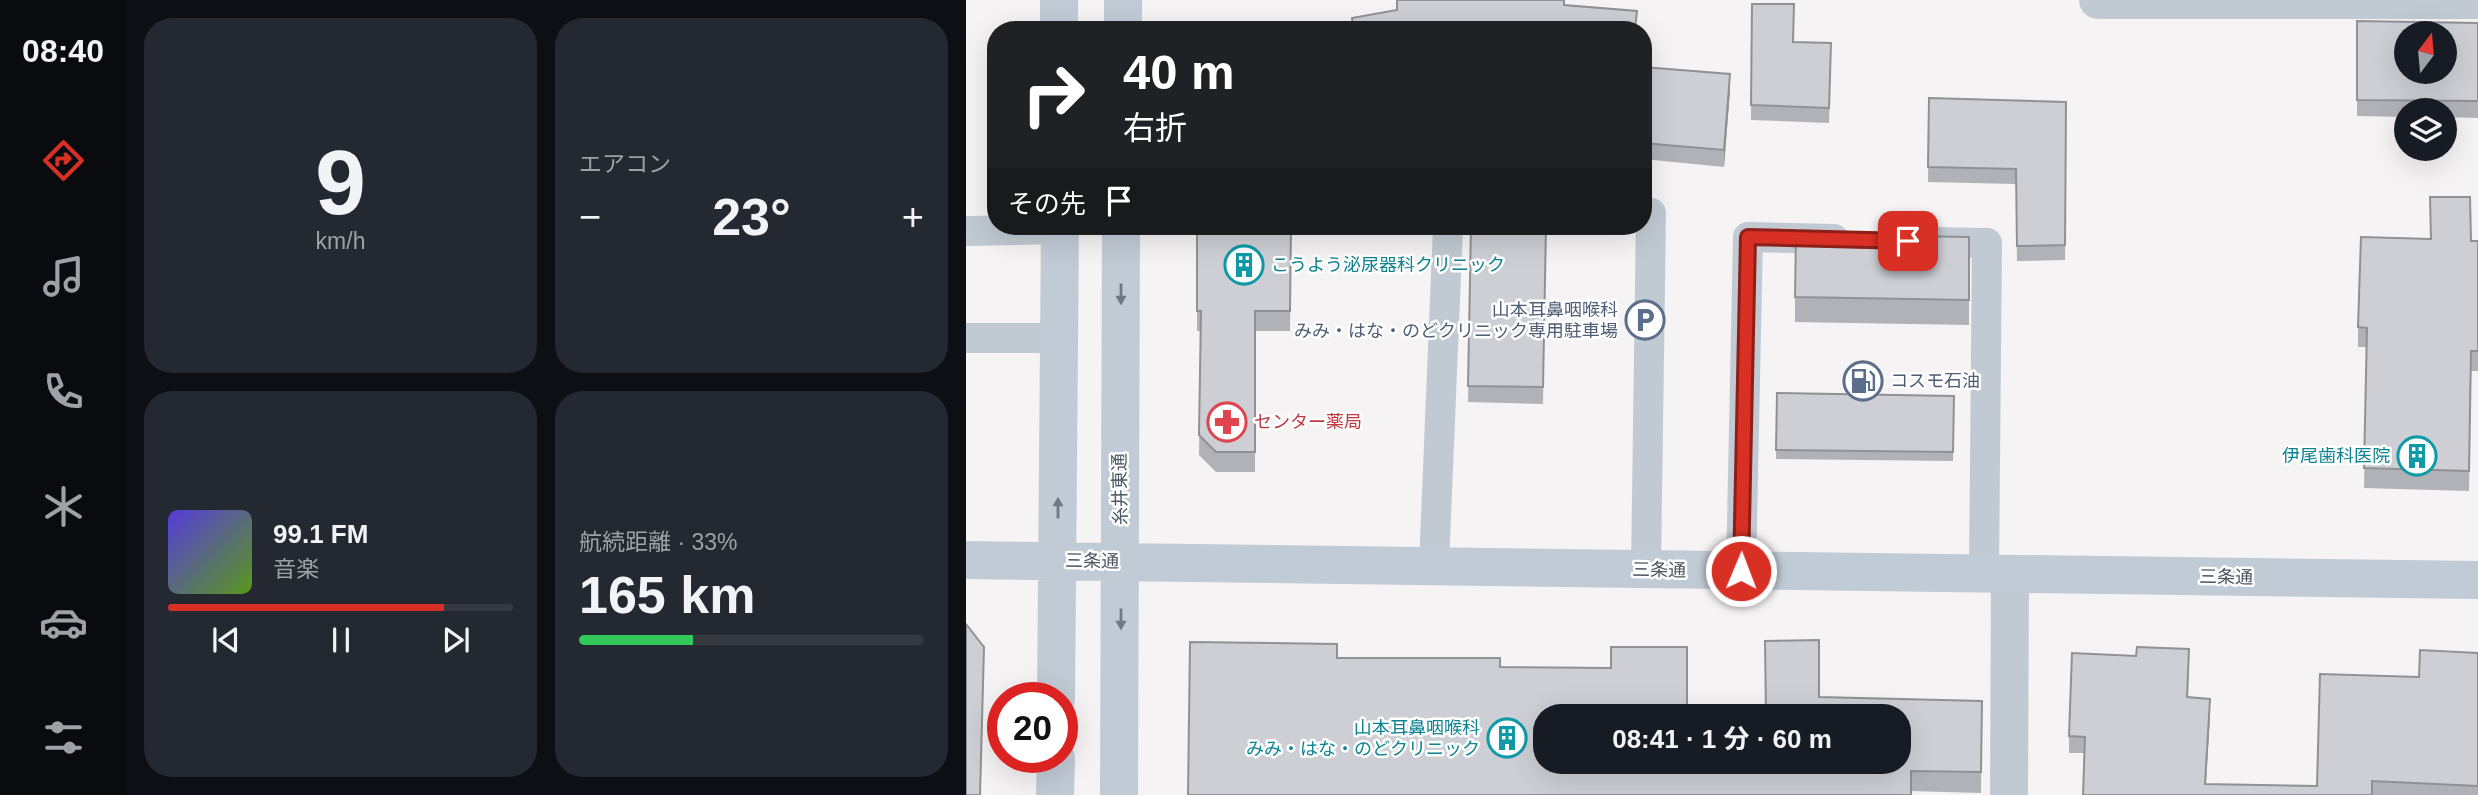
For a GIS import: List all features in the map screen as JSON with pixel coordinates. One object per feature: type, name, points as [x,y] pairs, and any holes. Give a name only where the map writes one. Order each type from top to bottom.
[{"type":"street","points":[[1059,0],[1059,21]]},
{"type":"street","points":[[1123,0],[1123,21]]},
{"type":"street","points":[[2098,0],[2478,0]]},
{"type":"street","points":[[1056,682],[1060,235]]},
{"type":"street","name":"糸井東通","points":[[1119,795],[1121,235]]},
{"type":"street","name":"三条通","points":[[966,560],[2478,580]]},
{"type":"street","points":[[1997,574],[2009,795]]},
{"type":"street","points":[[1055,795],[1056,773]]},
{"type":"lane","points":[[966,231],[987,230]]},
{"type":"lane","points":[[1434,566],[1448,235]]},
{"type":"lane","points":[[1646,570],[1651,235]]},
{"type":"lane","points":[[1741,571],[1748,237],[1868,240]]},
{"type":"lane","points":[[1908,241],[1987,243],[1997,574]]},
{"type":"lane","points":[[966,338],[1059,338]]},
{"type":"building","points":[[1397,0],[1564,0],[1564,5],[1637,11],[1636,21],[1352,21],[1352,18],[1397,10]]},
{"type":"building","points":[[1752,4],[1794,4],[1793,42],[1831,43],[1829,108],[1751,105]]},
{"type":"building","points":[[2357,21],[2394,22],[2394,84],[2457,84],[2457,23],[2478,23],[2478,101],[2457,101],[2457,98],[2394,98],[2394,100],[2357,100]]},
{"type":"building","points":[[1652,68],[1730,74],[1724,150],[1652,144]]},
{"type":"building","points":[[1929,98],[2066,102],[2065,245],[2017,246],[2016,169],[1928,167]]},
{"type":"building","points":[[2430,197],[2470,197],[2471,241],[2478,241],[2478,351],[2471,351],[2469,471],[2364,468],[2367,328],[2358,327],[2361,237],[2431,239]]},
{"type":"building","points":[[1796,234],[1969,237],[1969,300],[1795,297]]},
{"type":"building","points":[[1197,235],[1291,235],[1290,311],[1255,311],[1255,452],[1216,452],[1199,435],[1201,311],[1197,311]]},
{"type":"building","points":[[1471,235],[1546,235],[1543,387],[1468,386]]},
{"type":"building","points":[[1777,393],[1954,396],[1953,452],[1776,450]]},
{"type":"building","points":[[966,624],[984,647],[980,795],[966,795]]},
{"type":"building","points":[[1819,640],[1819,697],[1982,701],[1981,772],[1911,771],[1911,704],[1766,704],[1765,641]]},
{"type":"building","points":[[1190,642],[1337,644],[1337,658],[1500,658],[1500,667],[1611,668],[1611,647],[1687,647],[1687,704],[1533,704],[1533,774],[1911,774],[1911,795],[1188,795]]},
{"type":"building","points":[[2137,647],[2189,649],[2187,697],[2210,699],[2205,784],[2317,786],[2320,674],[2419,677],[2420,650],[2478,653],[2478,786],[2372,781],[2372,795],[2083,795],[2085,737],[2069,736],[2072,653],[2136,656]]},
{"type":"place","name":"こうよう泌尿器科クリニック","points":[[1244,265]]},
{"type":"place","name":"山本耳鼻咽喉科 みみ・はな・のどクリニック専用駐車場","points":[[1645,320]]},
{"type":"place","name":"コスモ石油","points":[[1863,381]]},
{"type":"place","name":"センター薬局","points":[[1227,422]]},
{"type":"place","name":"伊尾歯科医院","points":[[2417,456]]},
{"type":"place","name":"山本耳鼻咽喉科 みみ・はな・のどクリニック","points":[[1507,738]]},
{"type":"route","points":[[1741,571],[1748,237],[1908,241]]}]
